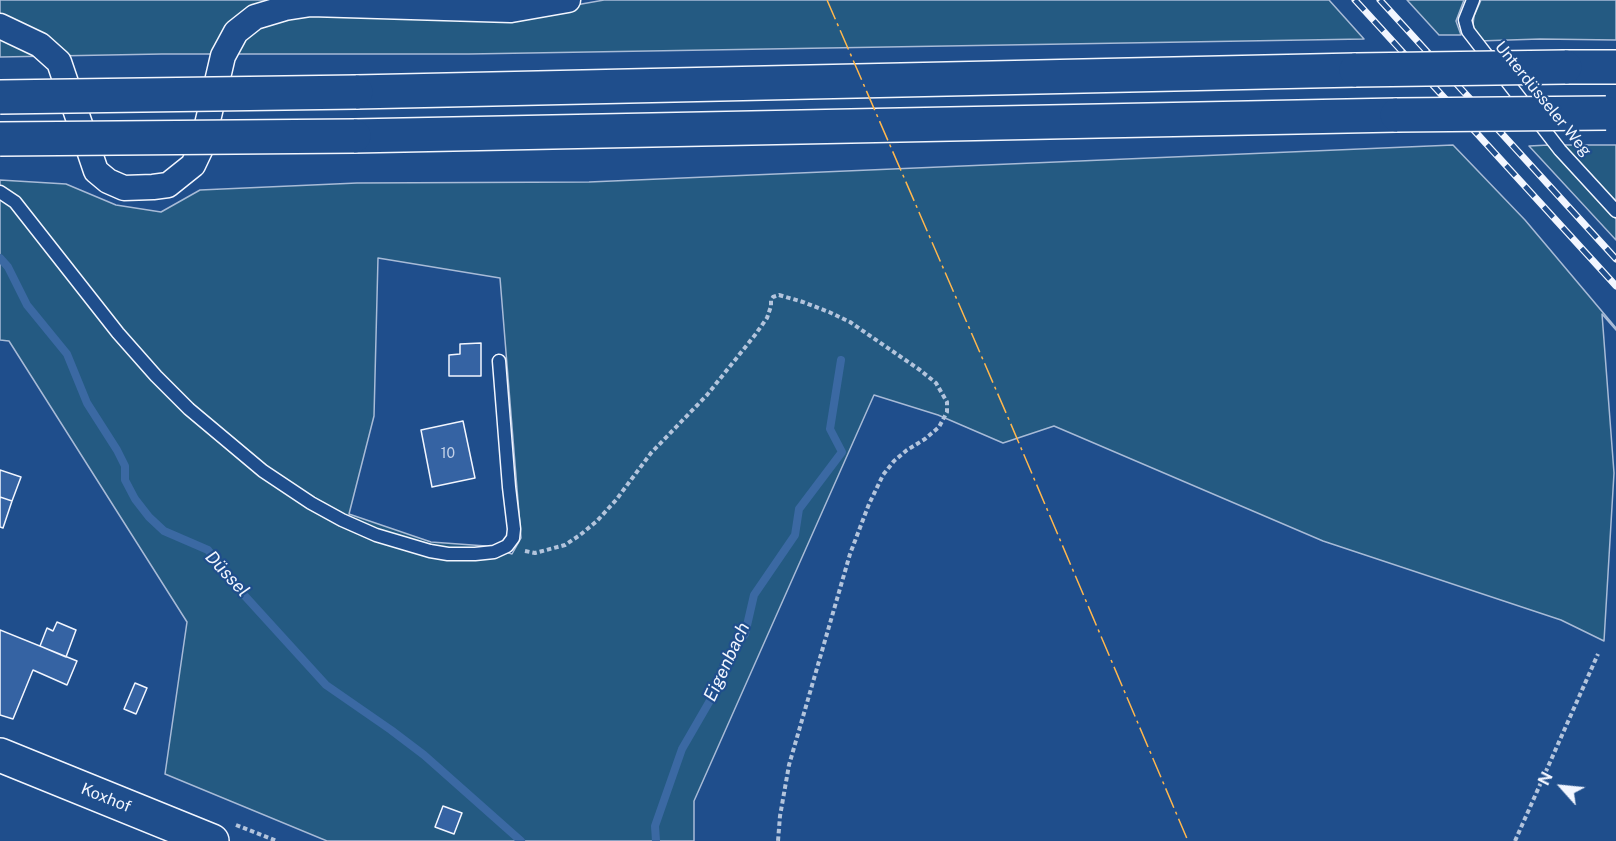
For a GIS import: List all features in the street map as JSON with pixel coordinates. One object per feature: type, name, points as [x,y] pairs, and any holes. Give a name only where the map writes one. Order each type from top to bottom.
[{"type":"main road","points":[[0,97],[356,92],[1616,66]]},
{"type":"main road","points":[[0,139],[354,136],[1397,115],[1611,113]]},
{"type":"main road","name":"Koxhof","points":[[0,755],[212,841]]},
{"type":"street","points":[[0,26],[40,45],[59,62],[96,171],[108,181],[124,188],[153,187],[168,185],[193,165],[202,146],[223,56],[236,32],[255,16],[311,4],[511,10],[568,0]]},
{"type":"lane","name":"Unterdüsseler Weg","points":[[1473,0],[1465,20],[1468,31],[1560,150],[1616,210]]},
{"type":"lane","points":[[0,192],[15,202],[118,333],[189,409],[263,471],[303,498],[342,520],[376,535],[448,554],[494,552],[507,546],[513,538],[499,361]]},
{"type":"path","points":[[507,546],[536,553],[552,549],[565,545],[580,536],[597,521],[651,453],[707,395],[755,335],[767,318],[773,297],[779,295],[803,302],[850,322],[921,370],[936,383],[948,402],[947,412],[939,427],[894,461],[883,475],[850,554],[789,765],[778,841]]},
{"type":"path","points":[[1515,841],[1598,654]]},
{"type":"shaded area","points":[[0,0],[273,0],[311,9],[520,15],[604,0],[1329,0],[1364,39],[469,54],[162,54],[0,57]]},
{"type":"shaded area","points":[[1407,0],[1464,0],[1456,21],[1461,35],[1439,35]]},
{"type":"shaded area","points":[[1481,0],[1616,0],[1616,40],[1478,41],[1473,25]]},
{"type":"shaded area","points":[[1453,145],[1525,220],[1616,328],[1616,330],[1602,314],[1614,473],[1604,641],[1561,620],[1323,541],[1054,426],[1003,443],[938,415],[874,395],[694,801],[694,841],[327,841],[165,774],[187,622],[9,341],[0,340],[0,180],[66,184],[116,205],[161,212],[200,190],[357,183],[589,182]],"holes":[[[378,258],[500,278],[521,538],[512,554],[486,546],[431,542],[349,514],[374,416]]]},
{"type":"shaded area","points":[[1549,145],[1616,219],[1616,240],[1529,146]]},
{"type":"shaded area","points":[[1564,145],[1616,145],[1616,202]]},
{"type":"building","points":[[481,343],[481,376],[449,376],[449,355],[460,354],[460,344]]},
{"type":"building","points":[[463,421],[475,478],[432,487],[421,430]]},
{"type":"building","points":[[0,470],[21,477],[12,501],[0,497]]},
{"type":"building","points":[[0,497],[12,501],[3,528],[0,527]]},
{"type":"building","points":[[57,622],[76,630],[66,657],[40,646],[47,628],[53,631]]},
{"type":"building","points":[[0,630],[77,661],[67,685],[33,670],[13,719],[0,715]]},
{"type":"building","points":[[135,683],[147,688],[136,714],[124,709]]},
{"type":"building","points":[[443,806],[462,813],[454,834],[435,827]]},
{"type":"waterway","name":"Düssel","points":[[0,258],[8,267],[27,305],[67,354],[87,403],[125,466],[125,480],[135,499],[149,517],[164,531],[208,550],[234,584],[326,685],[424,755],[521,841]]},
{"type":"waterway","name":"Eigenbach","points":[[656,841],[655,826],[682,749],[719,685],[725,662],[745,634],[754,595],[795,535],[799,509],[842,452],[830,429],[841,360]]},
{"type":"railway","points":[[1355,0],[1616,286]]},
{"type":"railway","points":[[1380,0],[1616,259]]},
{"type":"power","points":[[827,0],[1188,841]]}]
